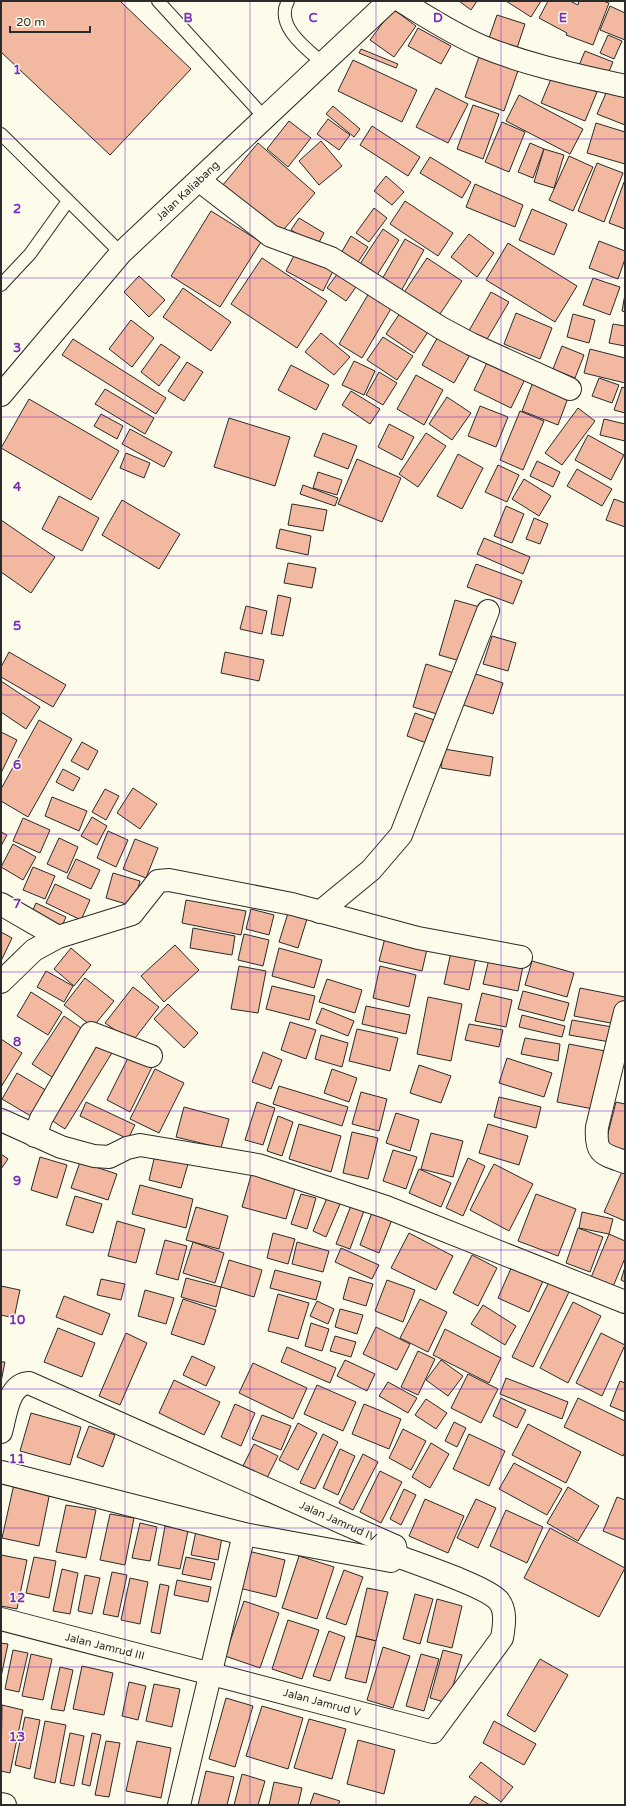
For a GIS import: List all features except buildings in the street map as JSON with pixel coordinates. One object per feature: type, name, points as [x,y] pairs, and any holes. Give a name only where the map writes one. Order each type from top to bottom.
[{"type":"street","name":"Jalan Kaliabang","points":[[1,395],[121,253],[200,181],[389,1]]},
{"type":"street","points":[[401,1],[440,25],[481,46],[554,70],[625,86]]},
{"type":"street","points":[[200,181],[271,236],[331,258],[440,328],[471,344],[570,389]]},
{"type":"street","points":[[320,912],[371,870],[401,835],[488,611]]},
{"type":"street","points":[[1,982],[34,950],[58,937],[132,914],[158,882],[169,880],[292,904],[418,938],[521,957]]},
{"type":"street","points":[[1,904],[58,937]]},
{"type":"street","points":[[625,1012],[597,1127],[596,1142],[598,1149],[606,1156],[625,1162]]},
{"type":"street","points":[[35,1136],[41,1118],[91,1033],[151,1056]]},
{"type":"street","points":[[1,1120],[61,1147],[94,1156],[109,1157],[128,1148],[140,1145],[258,1164],[386,1207],[625,1302]]},
{"type":"street","name":"Jalan Jamrud IV","points":[[1,1432],[12,1392],[17,1386],[29,1383],[379,1538],[395,1546],[397,1556]]},
{"type":"street","points":[[1,1472],[244,1534],[391,1561],[397,1556]]},
{"type":"street","points":[[179,1805],[244,1534]]},
{"type":"street","name":"Jalan Jamrud V","points":[[210,1672],[433,1732],[502,1638],[505,1621],[498,1600],[484,1590],[397,1556]]},
{"type":"street","name":"Jalan Jamrud III","points":[[1,1619],[210,1672]]},
{"type":"street","points":[[1,1804],[5,1805]]},
{"type":"lane","points":[[158,1],[265,118]]},
{"type":"lane","points":[[288,1],[286,20],[298,42],[324,64]]},
{"type":"lane","points":[[1,134],[121,253]]},
{"type":"lane","points":[[1,285],[30,254],[68,201]]}]
